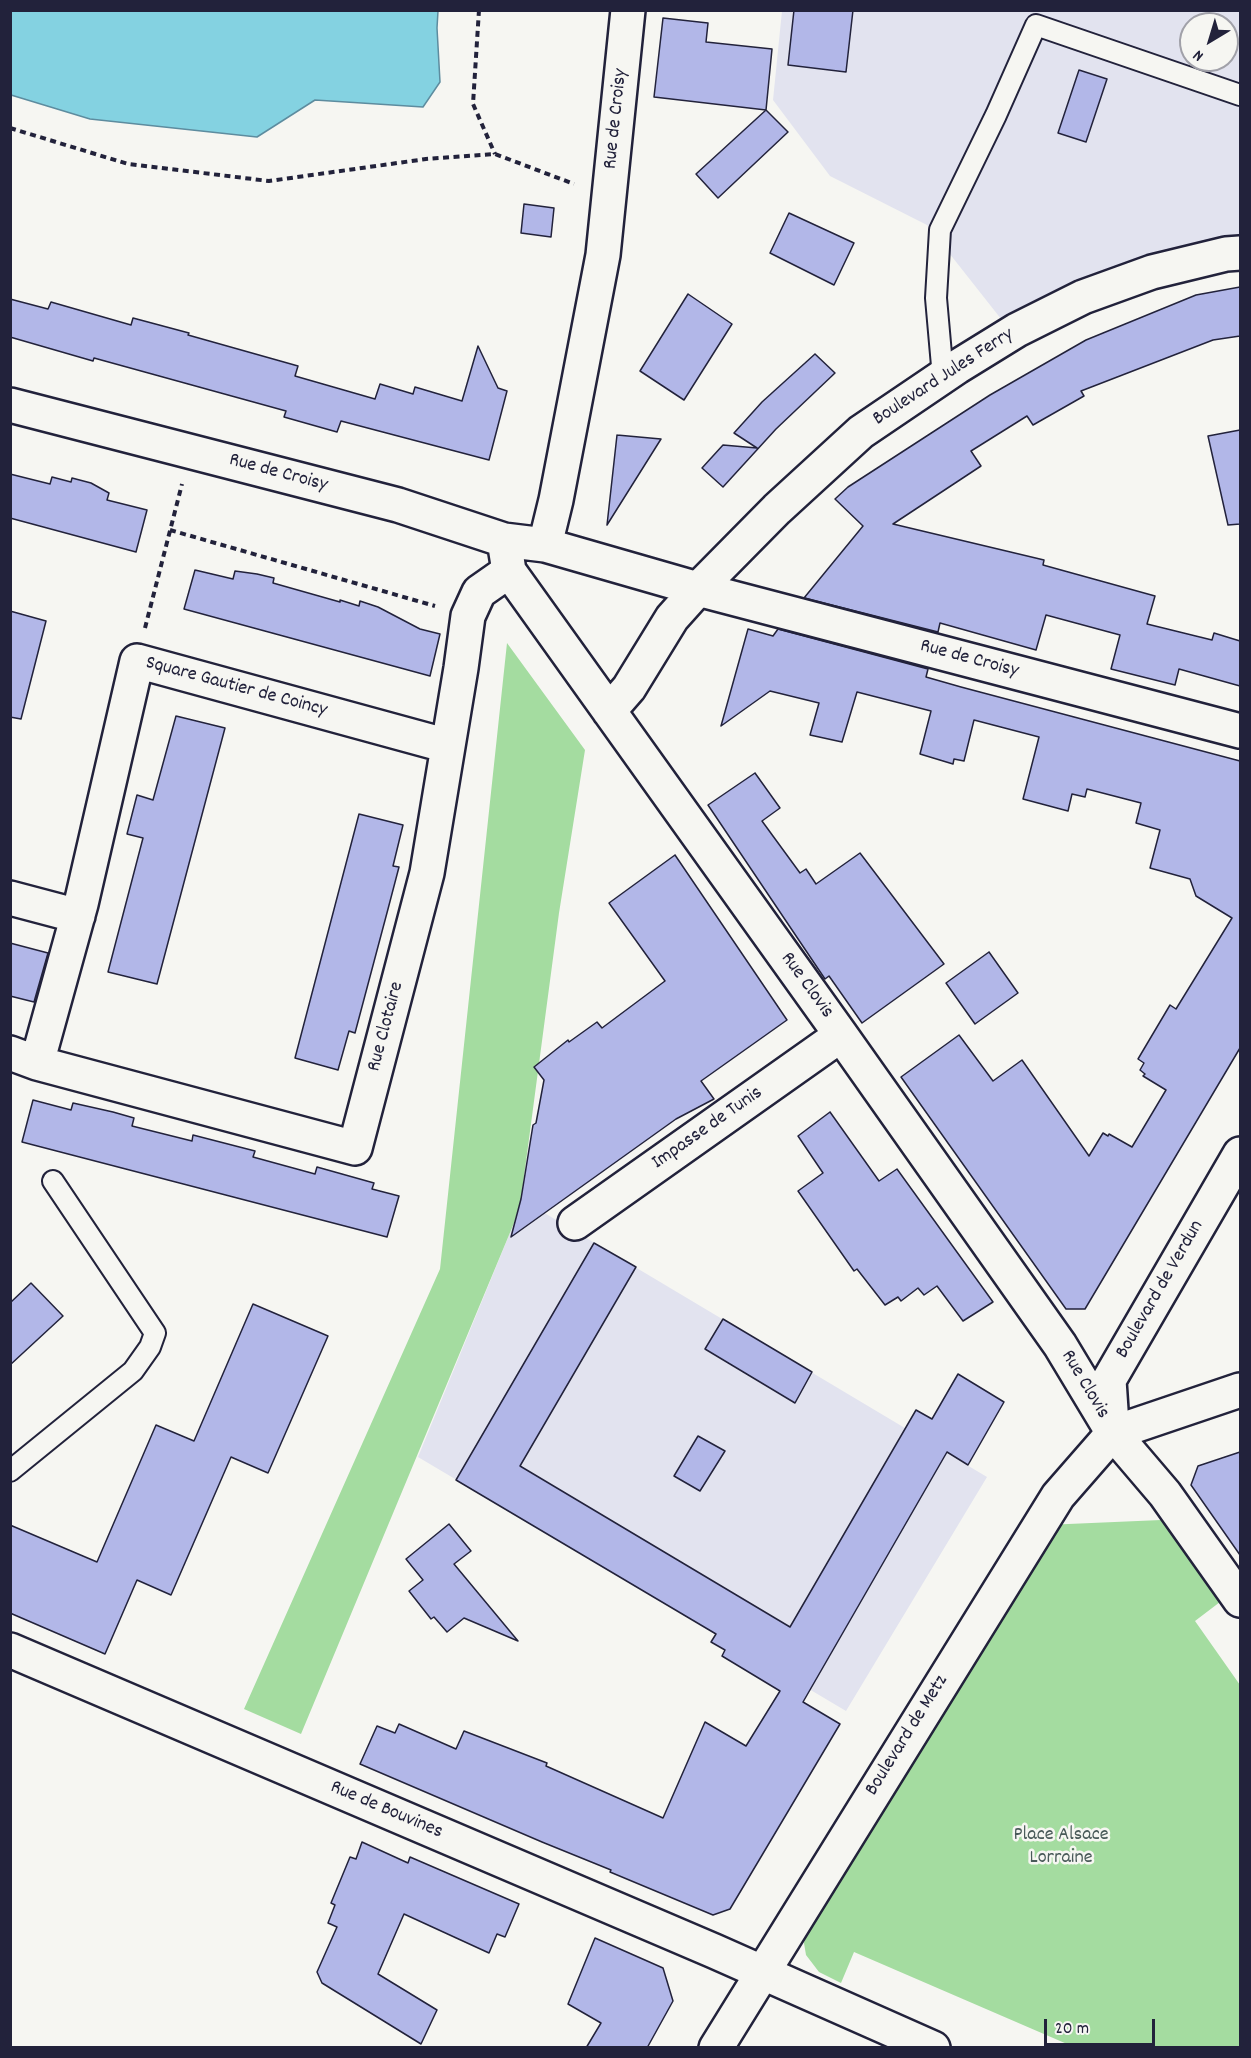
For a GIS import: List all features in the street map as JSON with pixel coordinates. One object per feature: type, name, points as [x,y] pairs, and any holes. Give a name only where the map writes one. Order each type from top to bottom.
[{"type":"street","name":"Rue de Croisy","points":[[545,545],[553,518],[603,255],[628,10]]},
{"type":"street","name":"Boulevard Jules Ferry","points":[[698,589],[777,509],[861,432],[943,376],[1017,330],[1083,297],[1152,272],[1240,253]]},
{"type":"street","name":"Rue de Croisy","points":[[10,405],[398,506],[506,556],[545,545],[698,589],[1240,731]]},
{"type":"street","name":"Rue Clotaire","points":[[23,1058],[355,1148],[427,873],[468,616],[479,592],[506,556]]},
{"type":"street","name":"Rue Clovis","points":[[506,556],[609,711],[1060,1345],[1113,1433],[1170,1501],[1240,1600]]},
{"type":"street","points":[[609,711],[629,688],[672,618],[698,589]]},
{"type":"street","name":"Square Gautier de Coincy","points":[[23,1058],[79,910],[137,661],[448,746]]},
{"type":"street","points":[[10,898],[79,910]]},
{"type":"street","name":"Impasse de Tunis","points":[[575,1223],[841,1035]]},
{"type":"street","name":"Boulevard de Verdun","points":[[1113,1433],[1109,1380],[1240,1154]]},
{"type":"street","points":[[1113,1433],[1240,1390]]},
{"type":"street","name":"Boulevard de Metz","points":[[716,2048],[1058,1496],[1113,1433]]},
{"type":"street","name":"Rue de Bouvines","points":[[10,1650],[761,1972],[915,2044]]},
{"type":"lane","points":[[943,376],[936,298],[940,230],[996,115],[1037,18],[1240,95]]},
{"type":"lane","points":[[10,1471],[133,1371],[150,1347],[155,1334],[53,1181]]},
{"type":"path","points":[[478,10],[473,104],[495,154]]},
{"type":"path","points":[[10,128],[128,164],[269,181],[426,159],[495,154],[609,197]]},
{"type":"path","points":[[137,661],[190,452]]},
{"type":"path","points":[[170,530],[468,616]]},
{"type":"shaded area","points":[[782,11],[1240,11],[1240,246],[1202,252],[1020,343],[927,225],[830,176],[773,100]]},
{"type":"shaded area","points":[[521,1199],[987,1477],[846,1711],[418,1457],[514,1223]]},
{"type":"green space","points":[[507,643],[585,750],[559,913],[521,1199],[514,1223],[301,1734],[244,1709],[440,1269]]},
{"type":"green space","name":"Place Alsace Lorraine","points":[[1161,1520],[1220,1602],[1195,1621],[1240,1685],[1240,2047],[1074,2047],[854,1952],[841,1983],[819,1972],[806,1955],[804,1943],[806,1931],[1045,1525]]},
{"type":"water","points":[[10,11],[438,11],[440,82],[423,107],[315,100],[257,137],[90,119],[11,95]]},
{"type":"building","points":[[794,10],[853,10],[846,72],[788,65]]},
{"type":"building","points":[[663,18],[708,23],[706,42],[772,49],[766,110],[654,97]]},
{"type":"building","points":[[1079,70],[1107,79],[1086,142],[1058,133]]},
{"type":"building","points":[[766,110],[788,132],[718,198],[696,174]]},
{"type":"building","points":[[524,204],[554,208],[551,237],[521,233]]},
{"type":"building","points":[[789,213],[854,243],[834,285],[770,253]]},
{"type":"building","points":[[1240,287],[1240,336],[1213,340],[1081,391],[1084,396],[1033,425],[1027,416],[971,451],[981,466],[893,524],[1044,560],[1043,565],[1155,596],[1147,624],[1212,640],[1214,633],[1240,641],[1240,686],[1179,669],[1175,685],[1111,669],[1120,635],[1046,615],[1036,650],[940,623],[938,632],[804,598],[863,526],[835,499],[848,487],[990,395],[1086,340],[1196,295]]},
{"type":"building","points":[[688,294],[732,324],[684,400],[640,371]]},
{"type":"building","points":[[10,299],[48,309],[51,302],[131,325],[133,318],[189,333],[188,335],[298,366],[295,376],[375,399],[380,384],[413,394],[415,387],[462,401],[478,346],[498,388],[507,391],[489,460],[341,421],[337,432],[284,417],[286,411],[10,337]]},
{"type":"building","points":[[815,354],[835,373],[776,429],[723,487],[702,468],[723,445],[757,448],[734,433],[762,402]]},
{"type":"building","points":[[1240,430],[1240,524],[1228,525],[1208,436]]},
{"type":"building","points":[[617,435],[661,439],[607,525]]},
{"type":"building","points":[[10,474],[50,484],[52,477],[71,482],[72,478],[91,483],[109,493],[107,500],[147,510],[136,552],[10,518]]},
{"type":"building","points":[[195,570],[233,579],[235,571],[274,578],[273,583],[340,602],[340,600],[359,606],[360,601],[378,607],[420,629],[440,634],[430,676],[184,609]]},
{"type":"building","points":[[10,611],[46,621],[21,719],[10,717]]},
{"type":"building","points":[[748,629],[773,636],[778,629],[928,669],[926,677],[1240,761],[1240,1048],[1085,1309],[1066,1309],[901,1077],[959,1035],[993,1081],[1022,1060],[1089,1156],[1103,1133],[1132,1147],[1166,1090],[1143,1076],[1145,1074],[1140,1070],[1144,1063],[1138,1059],[1170,1005],[1176,1009],[1232,918],[1196,896],[1190,879],[1150,868],[1160,830],[1136,823],[1141,803],[1087,789],[1085,797],[1072,794],[1068,811],[1023,799],[1039,737],[974,720],[964,761],[954,759],[953,764],[920,754],[931,711],[857,692],[842,742],[810,735],[819,703],[770,691],[721,726]]},
{"type":"building","points":[[176,716],[225,728],[157,984],[108,972],[143,838],[127,834],[137,795],[153,800]]},
{"type":"building","points":[[755,773],[780,808],[762,821],[800,873],[806,869],[816,884],[860,853],[944,964],[862,1023],[829,976],[825,979],[708,805]]},
{"type":"building","points":[[359,814],[403,825],[393,866],[399,867],[388,909],[355,1033],[349,1031],[338,1070],[295,1058]]},
{"type":"building","points":[[675,855],[787,1020],[701,1081],[714,1099],[676,1119],[511,1237],[521,1199],[533,1125],[536,1123],[544,1080],[534,1067],[568,1040],[569,1042],[597,1022],[602,1028],[665,981],[609,903]]},
{"type":"building","points":[[10,943],[48,953],[34,1002],[10,996]]},
{"type":"building","points":[[989,952],[1018,993],[975,1024],[946,983]]},
{"type":"building","points":[[33,1100],[71,1110],[73,1103],[113,1112],[134,1118],[132,1126],[192,1141],[193,1135],[255,1151],[253,1157],[315,1174],[317,1167],[374,1183],[372,1189],[399,1196],[387,1237],[22,1142]]},
{"type":"building","points":[[830,1112],[879,1181],[897,1169],[993,1302],[963,1321],[937,1286],[924,1295],[918,1288],[901,1301],[898,1297],[885,1305],[857,1269],[854,1271],[798,1191],[823,1173],[798,1136]]},
{"type":"building","points":[[594,1243],[636,1267],[520,1466],[790,1627],[916,1410],[932,1419],[958,1374],[1004,1402],[968,1465],[947,1452],[803,1702],[840,1724],[730,1909],[713,1915],[360,1764],[377,1726],[395,1733],[399,1724],[456,1749],[464,1731],[547,1763],[546,1766],[663,1818],[705,1722],[746,1746],[780,1691],[722,1656],[725,1650],[711,1642],[716,1634],[456,1480]]},
{"type":"building","points":[[31,1283],[63,1316],[10,1365],[10,1303]]},
{"type":"building","points":[[253,1304],[328,1336],[268,1473],[231,1457],[171,1595],[137,1580],[105,1654],[10,1613],[10,1525],[97,1562],[156,1425],[194,1441]]},
{"type":"building","points":[[723,1319],[812,1372],[795,1403],[705,1349]]},
{"type":"building","points":[[698,1436],[725,1451],[700,1491],[674,1476]]},
{"type":"building","points":[[1240,1452],[1240,1555],[1191,1485],[1198,1466]]},
{"type":"building","points":[[449,1524],[471,1551],[454,1564],[518,1641],[464,1618],[447,1632],[434,1617],[431,1619],[409,1591],[423,1580],[406,1559]]},
{"type":"building","points":[[362,1842],[408,1863],[410,1857],[519,1904],[505,1937],[497,1934],[489,1953],[404,1914],[378,1974],[437,2010],[421,2044],[322,1983],[317,1972],[337,1927],[328,1923],[335,1905],[331,1903],[350,1857],[356,1859]]},
{"type":"building","points":[[595,1938],[663,1968],[673,2001],[647,2048],[586,2048],[601,2023],[568,2004]]}]
